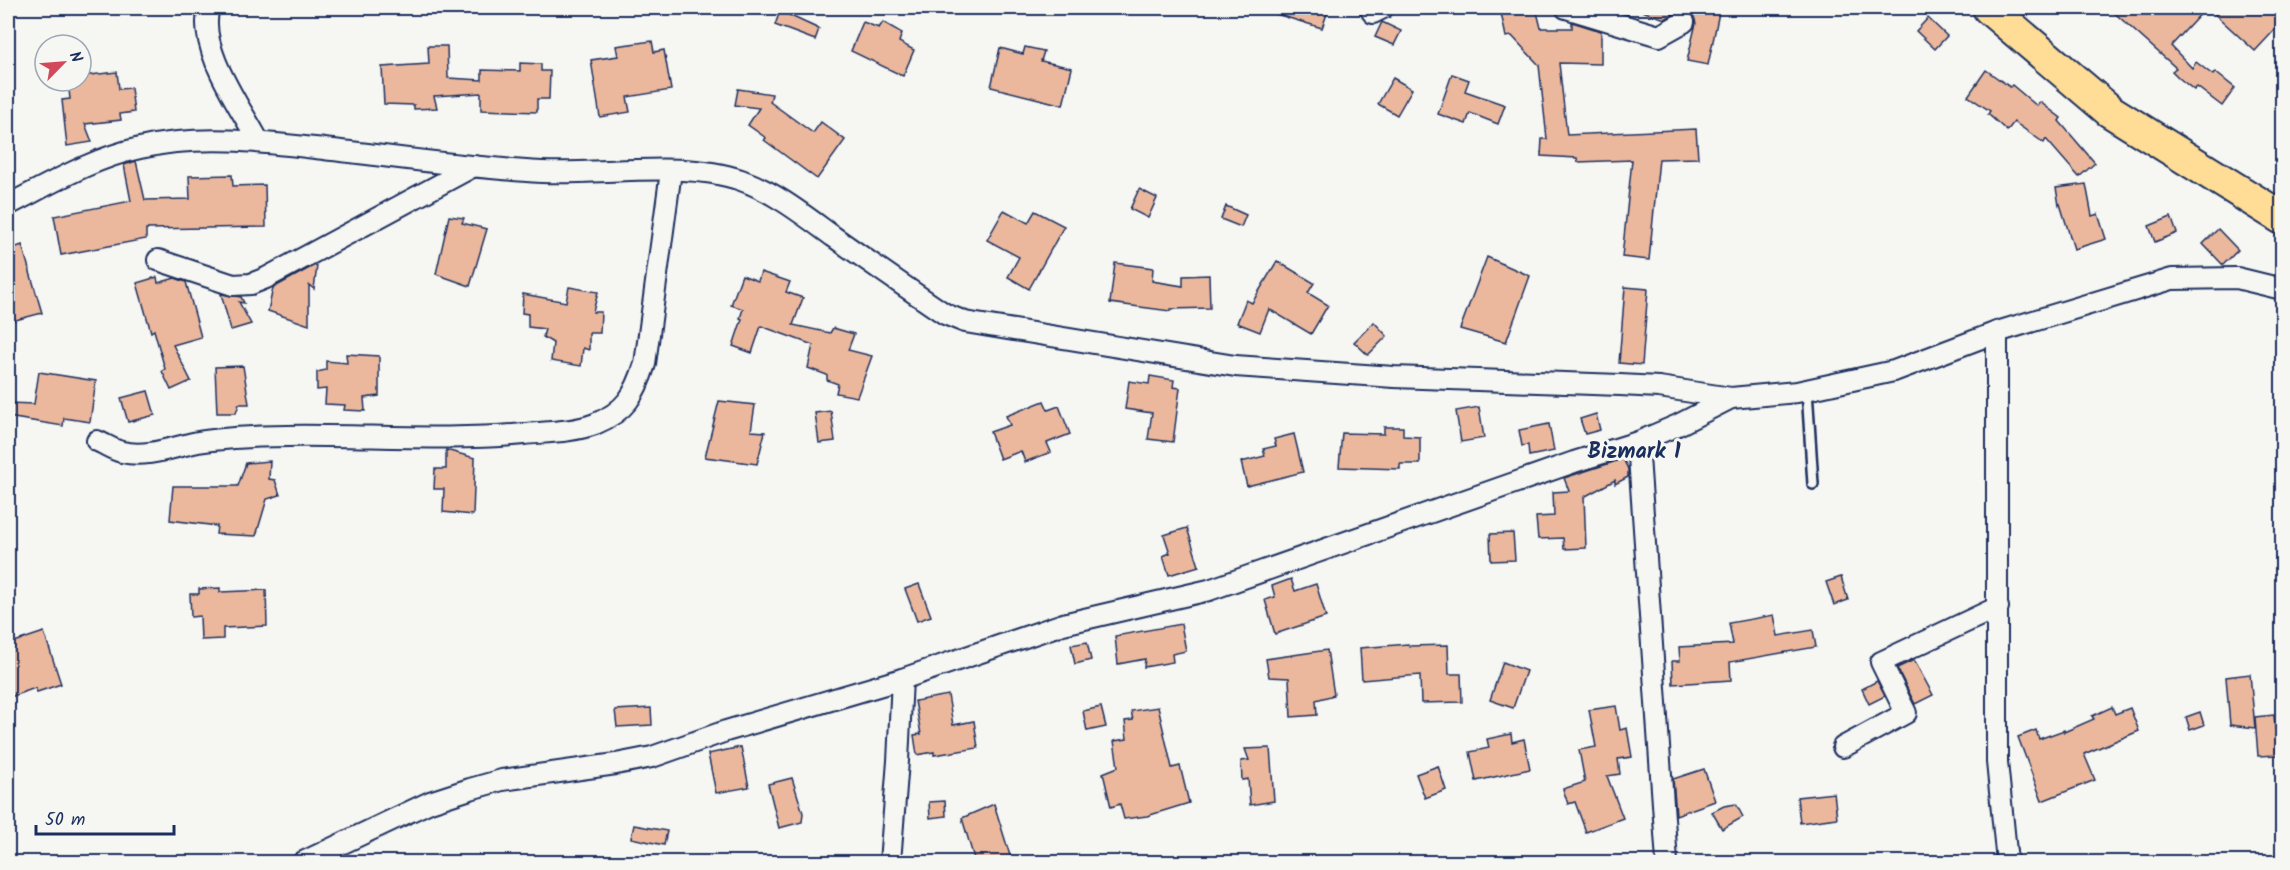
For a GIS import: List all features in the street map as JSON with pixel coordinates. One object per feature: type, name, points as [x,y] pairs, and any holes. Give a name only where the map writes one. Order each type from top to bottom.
[{"type":"highway","points":[[1989,8],[2110,111],[2283,218]]},
{"type":"street","points":[[209,8],[206,33],[212,55],[259,142]]},
{"type":"street","points":[[1370,8],[1373,13],[1383,8]]},
{"type":"street","points":[[1566,8],[1659,36],[1684,22]]},
{"type":"street","points":[[8,205],[71,173],[112,156],[140,148],[201,141],[259,142],[546,172],[713,173],[740,180],[765,191],[795,209],[945,314],[966,322],[1235,366],[1394,377],[1659,387],[1731,398],[1807,390],[1894,371],[1997,332],[2172,279],[2236,278],[2283,289]]},
{"type":"street","points":[[158,260],[233,285],[251,284],[474,166]]},
{"type":"street","points":[[97,441],[120,452],[136,454],[200,442],[266,436],[430,439],[507,436],[593,425],[614,415],[628,402],[639,384],[645,364],[670,171]]},
{"type":"street","points":[[1997,332],[1997,762],[2007,862]]},
{"type":"street","points":[[303,862],[430,802],[470,789],[502,780],[652,757],[726,731],[902,679],[1063,624],[1209,591],[1574,462],[1638,442],[1731,398]]},
{"type":"street","points":[[1638,442],[1667,862]]},
{"type":"street","points":[[1843,747],[1906,713],[1881,662],[1998,607]]},
{"type":"street","points":[[890,862],[902,679]]},
{"type":"lane","points":[[1807,390],[1813,484]]},
{"type":"building","points":[[1267,8],[1329,8],[1322,28],[1266,11]]},
{"type":"building","points":[[1510,8],[1536,8],[1541,28],[1572,28],[1572,22],[1601,31],[1601,64],[1559,63],[1567,135],[1696,129],[1698,158],[1659,159],[1649,260],[1622,257],[1632,160],[1578,162],[1577,158],[1541,156],[1542,139],[1547,139],[1539,65],[1512,36],[1506,37],[1501,13],[1511,11]]},
{"type":"building","points":[[1639,8],[1720,8],[1708,65],[1687,61],[1696,23],[1691,12],[1679,11],[1665,19],[1639,10]]},
{"type":"building","points":[[2109,8],[2206,8],[2171,46],[2192,68],[2196,62],[2213,75],[2215,72],[2235,88],[2222,106],[2197,87],[2194,90],[2179,78],[2172,71],[2176,68]]},
{"type":"building","points":[[2208,8],[2283,8],[2283,21],[2255,51]]},
{"type":"building","points":[[780,11],[819,29],[815,40],[775,25]]},
{"type":"building","points":[[1928,18],[1947,36],[1935,49],[1916,31]]},
{"type":"building","points":[[863,22],[879,28],[883,22],[902,33],[899,42],[914,50],[903,76],[851,51]]},
{"type":"building","points":[[1382,22],[1401,31],[1394,45],[1375,37]]},
{"type":"building","points":[[652,41],[654,52],[664,50],[671,90],[627,97],[630,112],[600,117],[591,60],[618,56],[616,46]]},
{"type":"building","points":[[428,46],[447,46],[448,78],[482,80],[482,70],[520,71],[520,63],[541,64],[541,71],[550,71],[549,99],[537,99],[537,112],[481,110],[481,93],[434,96],[437,108],[414,109],[414,105],[384,104],[382,67],[429,64]]},
{"type":"building","points":[[1025,47],[1044,51],[1041,61],[1072,68],[1063,105],[991,87],[1000,48],[1023,54]]},
{"type":"building","points":[[1986,70],[2010,87],[2012,85],[2037,106],[2040,102],[2061,118],[2059,121],[2095,163],[2079,177],[2046,139],[2044,143],[2014,122],[2007,131],[1988,114],[1990,111],[1968,96]]},
{"type":"building","points":[[117,72],[119,89],[131,88],[134,112],[120,114],[121,120],[85,124],[92,142],[67,146],[62,100],[70,99],[69,93],[93,93],[93,75]]},
{"type":"building","points":[[1452,74],[1469,80],[1465,91],[1505,105],[1498,124],[1470,113],[1466,124],[1438,114]]},
{"type":"building","points":[[1393,78],[1412,89],[1397,115],[1378,104]]},
{"type":"building","points":[[738,89],[772,94],[770,102],[813,133],[821,122],[845,140],[817,179],[764,140],[766,138],[748,125],[759,108],[735,105]]},
{"type":"building","points":[[136,161],[145,200],[190,199],[189,176],[232,175],[233,186],[265,185],[266,227],[146,229],[146,239],[61,255],[54,216],[131,201],[124,165]]},
{"type":"building","points":[[2086,184],[2092,216],[2098,214],[2106,239],[2074,249],[2059,205],[2056,188]]},
{"type":"building","points":[[1139,189],[1157,198],[1148,218],[1130,209]]},
{"type":"building","points":[[1226,206],[1246,215],[1241,227],[1221,219]]},
{"type":"building","points":[[1004,210],[1028,223],[1035,211],[1064,226],[1029,289],[1008,277],[1019,257],[987,240]]},
{"type":"building","points":[[449,216],[464,218],[462,223],[487,229],[470,286],[436,274]]},
{"type":"building","points":[[2171,217],[2177,233],[2155,242],[2149,226]]},
{"type":"building","points":[[2218,229],[2238,250],[2223,265],[2203,244]]},
{"type":"building","points":[[22,245],[42,313],[8,322],[8,250]]},
{"type":"building","points":[[1487,257],[1530,276],[1506,342],[1460,329]]},
{"type":"building","points":[[1277,261],[1314,283],[1308,293],[1328,305],[1311,334],[1269,309],[1260,332],[1237,323],[1246,300],[1252,303]]},
{"type":"building","points":[[1115,263],[1153,268],[1152,281],[1183,286],[1183,276],[1209,275],[1210,308],[1170,309],[1170,311],[1110,303]]},
{"type":"building","points":[[317,266],[314,289],[309,285],[309,325],[268,311],[273,288]]},
{"type":"building","points":[[761,272],[790,282],[786,292],[803,298],[793,325],[830,333],[833,328],[854,334],[848,350],[872,356],[857,397],[836,393],[838,384],[827,380],[827,375],[808,368],[813,345],[761,326],[752,353],[733,346],[743,309],[731,305],[742,275],[758,281]]},
{"type":"building","points":[[157,277],[158,283],[175,278],[186,282],[201,337],[173,345],[191,381],[171,390],[162,371],[165,369],[154,330],[151,332],[137,283]]},
{"type":"building","points":[[569,287],[598,292],[593,312],[601,312],[600,333],[589,333],[589,350],[583,348],[581,366],[551,361],[553,343],[543,337],[545,329],[528,327],[528,314],[522,313],[523,294],[566,302]]},
{"type":"building","points":[[1625,287],[1648,289],[1642,365],[1619,363]]},
{"type":"building","points":[[221,294],[241,297],[244,303],[239,302],[251,324],[231,330]]},
{"type":"building","points":[[1374,322],[1387,336],[1368,355],[1354,342]]},
{"type":"building","points":[[346,354],[379,356],[379,396],[364,398],[365,411],[344,410],[345,405],[325,404],[326,389],[317,390],[317,372],[326,370],[326,361],[347,363]]},
{"type":"building","points":[[243,366],[249,404],[239,404],[236,413],[217,413],[215,367]]},
{"type":"building","points":[[39,372],[96,381],[90,422],[64,418],[63,426],[8,417],[8,403],[34,404]]},
{"type":"building","points":[[1150,376],[1174,380],[1173,387],[1180,388],[1173,442],[1148,439],[1152,413],[1125,409],[1129,381],[1149,384]]},
{"type":"building","points":[[148,391],[155,415],[128,422],[121,398]]},
{"type":"building","points":[[719,401],[755,405],[751,431],[765,432],[757,464],[705,457]]},
{"type":"building","points":[[1044,401],[1048,410],[1059,406],[1070,434],[1047,443],[1051,452],[1025,462],[1021,451],[1000,459],[990,432],[1010,425],[1006,416]]},
{"type":"building","points":[[1479,407],[1484,438],[1461,442],[1456,411]]},
{"type":"building","points":[[831,411],[835,441],[819,443],[815,413]]},
{"type":"building","points":[[1596,414],[1600,430],[1585,434],[1580,419]]},
{"type":"building","points":[[1549,424],[1554,451],[1529,456],[1528,445],[1522,446],[1519,430]]},
{"type":"building","points":[[1384,427],[1403,427],[1403,436],[1420,437],[1420,464],[1400,464],[1400,469],[1339,467],[1342,433],[1384,434]]},
{"type":"building","points":[[1294,434],[1303,472],[1247,486],[1241,462],[1265,456],[1263,449],[1276,446],[1274,439]]},
{"type":"building","points":[[446,450],[475,458],[473,515],[443,512],[444,489],[434,489],[435,469],[446,469]]},
{"type":"building","points":[[1623,459],[1628,469],[1628,477],[1615,484],[1615,480],[1584,497],[1586,548],[1564,549],[1563,538],[1538,539],[1536,517],[1554,516],[1553,492],[1569,491],[1564,478]]},
{"type":"building","points":[[270,461],[269,479],[275,480],[280,495],[267,499],[256,536],[216,534],[217,526],[170,520],[173,486],[238,486],[246,463]]},
{"type":"building","points":[[1187,528],[1199,566],[1169,575],[1163,556],[1170,553],[1164,535]]},
{"type":"building","points":[[1513,533],[1515,560],[1491,561],[1490,534]]},
{"type":"building","points":[[1841,577],[1848,600],[1834,605],[1826,582]]},
{"type":"building","points":[[1291,579],[1295,591],[1316,584],[1326,617],[1275,634],[1265,600],[1275,597],[1272,586]]},
{"type":"building","points":[[919,584],[931,616],[917,621],[905,589]]},
{"type":"building","points":[[220,588],[220,592],[266,590],[267,626],[223,628],[223,639],[201,640],[200,616],[191,617],[190,594],[199,594],[199,589]]},
{"type":"building","points":[[1774,615],[1778,636],[1813,630],[1816,647],[1730,662],[1731,680],[1673,684],[1672,661],[1680,661],[1679,647],[1733,644],[1729,623]]},
{"type":"building","points":[[1181,624],[1186,651],[1172,654],[1173,662],[1144,667],[1145,659],[1118,664],[1115,636]]},
{"type":"building","points":[[44,632],[61,684],[37,692],[35,688],[8,698],[8,644]]},
{"type":"building","points":[[1087,642],[1091,660],[1075,664],[1071,645]]},
{"type":"building","points":[[1408,644],[1409,646],[1448,645],[1449,674],[1461,674],[1462,702],[1421,703],[1420,675],[1362,680],[1360,648]]},
{"type":"building","points":[[1327,650],[1334,695],[1316,700],[1317,715],[1291,717],[1289,678],[1269,677],[1266,659]]},
{"type":"building","points":[[1914,660],[1933,695],[1915,704],[1897,668]]},
{"type":"building","points":[[1503,662],[1526,671],[1513,708],[1490,700]]},
{"type":"building","points":[[2250,674],[2255,728],[2230,725],[2226,677]]},
{"type":"building","points":[[1877,681],[1885,696],[1869,704],[1862,689]]},
{"type":"building","points":[[948,695],[953,725],[974,721],[978,748],[934,755],[934,752],[917,755],[914,735],[921,734],[915,701]]},
{"type":"building","points":[[1616,706],[1620,730],[1627,728],[1632,757],[1618,759],[1620,774],[1607,776],[1623,818],[1586,832],[1575,802],[1568,804],[1563,789],[1585,782],[1579,750],[1596,747],[1589,710]]},
{"type":"building","points":[[1101,707],[1106,727],[1087,731],[1083,711]]},
{"type":"building","points":[[1158,707],[1172,768],[1180,766],[1189,803],[1147,816],[1124,819],[1120,804],[1111,807],[1103,773],[1118,767],[1114,741],[1127,739],[1125,721],[1133,720],[1131,711]]},
{"type":"building","points":[[2112,707],[2115,714],[2130,708],[2139,731],[2084,754],[2095,780],[2042,801],[2018,737],[2036,730],[2039,739],[2064,730],[2064,732],[2094,719],[2092,716]]},
{"type":"building","points":[[651,708],[652,725],[617,727],[615,710]]},
{"type":"building","points":[[2200,712],[2204,725],[2190,730],[2186,717]]},
{"type":"building","points":[[2274,715],[2278,755],[2258,756],[2255,717]]},
{"type":"building","points":[[1511,734],[1512,742],[1524,739],[1530,769],[1476,781],[1470,752],[1489,748],[1487,739]]},
{"type":"building","points":[[741,747],[749,787],[716,793],[708,754]]},
{"type":"building","points":[[1270,748],[1274,801],[1250,805],[1248,779],[1242,780],[1241,761],[1249,760],[1245,749]]},
{"type":"building","points":[[1438,766],[1446,790],[1425,798],[1416,774]]},
{"type":"building","points":[[1704,769],[1715,801],[1676,815],[1673,779]]},
{"type":"building","points":[[792,778],[803,813],[802,822],[779,828],[768,784]]},
{"type":"building","points":[[1834,793],[1837,818],[1800,823],[1797,797]]},
{"type":"building","points":[[945,801],[946,816],[930,818],[929,802]]},
{"type":"building","points":[[994,804],[1012,862],[975,862],[962,818]]},
{"type":"building","points":[[1736,804],[1743,817],[1722,829],[1712,812],[1724,806]]},
{"type":"building","points":[[634,825],[667,831],[664,845],[631,838]]},
{"type":"district","name":"Bizmark 1","points":[[1634,452]]}]
